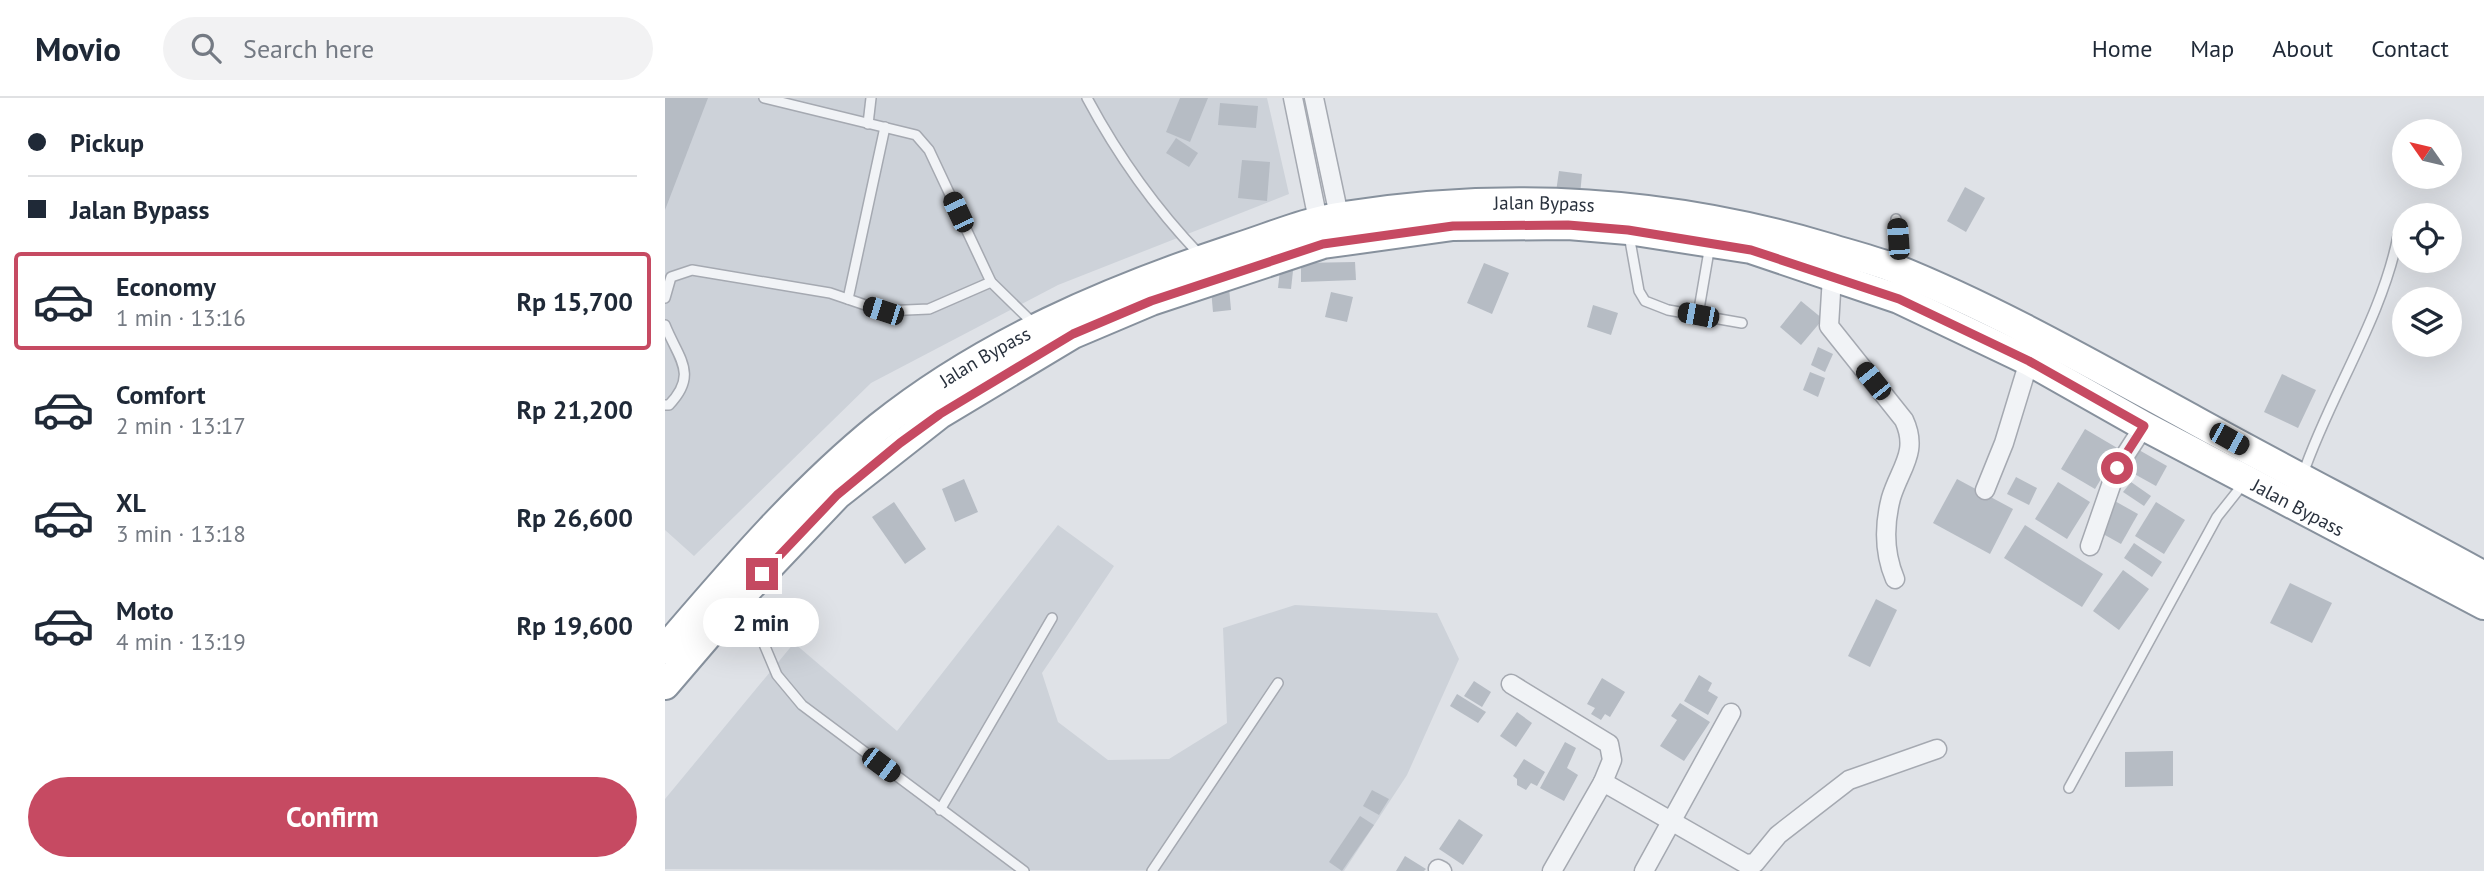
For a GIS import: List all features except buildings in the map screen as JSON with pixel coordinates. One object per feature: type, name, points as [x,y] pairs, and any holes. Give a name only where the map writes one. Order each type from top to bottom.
[{"type":"highway","name":"Jalan Bypass","points":[[665,649],[762,539],[821,479],[879,428],[929,391],[1038,327],[1143,279],[1204,259],[1452,203],[1569,202],[1631,207],[1756,227],[1888,266],[2012,321],[2484,576]]},
{"type":"highway","name":"Jalan Bypass","points":[[665,685],[743,594],[837,495],[940,414],[1073,334],[1332,230],[1568,225],[1628,230],[1751,250],[1832,276],[1899,299],[2029,361],[2144,426],[2484,605]]},
{"type":"street","points":[[1293,98],[1332,230]]},
{"type":"street","points":[[1314,98],[1332,230]]},
{"type":"street","points":[[1832,276],[1829,327],[1904,420],[1911,435],[1910,451],[1891,497],[1887,520],[1888,562],[1895,579]]},
{"type":"street","points":[[1985,490],[2004,443],[2029,361]]},
{"type":"street","points":[[2089,546],[2117,468],[2144,426]]},
{"type":"street","points":[[1511,684],[1609,744],[1612,760],[1603,782],[1552,871]]},
{"type":"street","points":[[1644,871],[1731,713]]},
{"type":"street","points":[[1603,782],[1736,861],[1755,863],[1778,835],[1849,780],[1937,749]]},
{"type":"lane","points":[[764,98],[915,135],[929,150],[991,282],[1038,327]]},
{"type":"lane","points":[[868,124],[871,98]]},
{"type":"lane","points":[[1087,98],[1112,145],[1161,214],[1204,259]]},
{"type":"lane","points":[[848,299],[884,127]]},
{"type":"lane","points":[[1888,266],[1898,239],[1896,219]]},
{"type":"lane","points":[[1628,230],[1639,290],[1652,306],[1742,323]]},
{"type":"lane","points":[[1698,315],[1710,243]]},
{"type":"lane","points":[[2301,479],[2336,390],[2357,349],[2392,267]]},
{"type":"lane","points":[[665,298],[671,277],[692,270],[829,293],[883,311],[929,309],[991,282]]},
{"type":"lane","points":[[665,325],[686,372],[686,383],[679,395],[670,405],[665,405]]},
{"type":"lane","points":[[2070,788],[2217,517],[2247,480]]},
{"type":"lane","points":[[743,594],[777,675],[802,705],[1024,871]]},
{"type":"lane","points":[[940,810],[1052,618]]},
{"type":"lane","points":[[1152,871],[1278,683]]},
{"type":"shaded area","points":[[665,98],[1267,98],[1289,194],[1058,285],[871,383],[694,556],[665,530]]},
{"type":"shaded area","points":[[1058,525],[1114,566],[1042,673],[1058,722],[1108,760],[1169,759],[1227,723],[1223,628],[1295,605],[1437,613],[1459,659],[1407,775],[1344,871],[665,869],[665,799],[794,643],[897,731]]},
{"type":"route","points":[[762,574],[837,495],[900,443],[940,414],[1073,334],[1151,301],[1323,244],[1453,226],[1568,225],[1628,230],[1731,246],[1751,250],[1899,299],[2029,361],[2144,426],[2129,444],[2117,468]]}]
